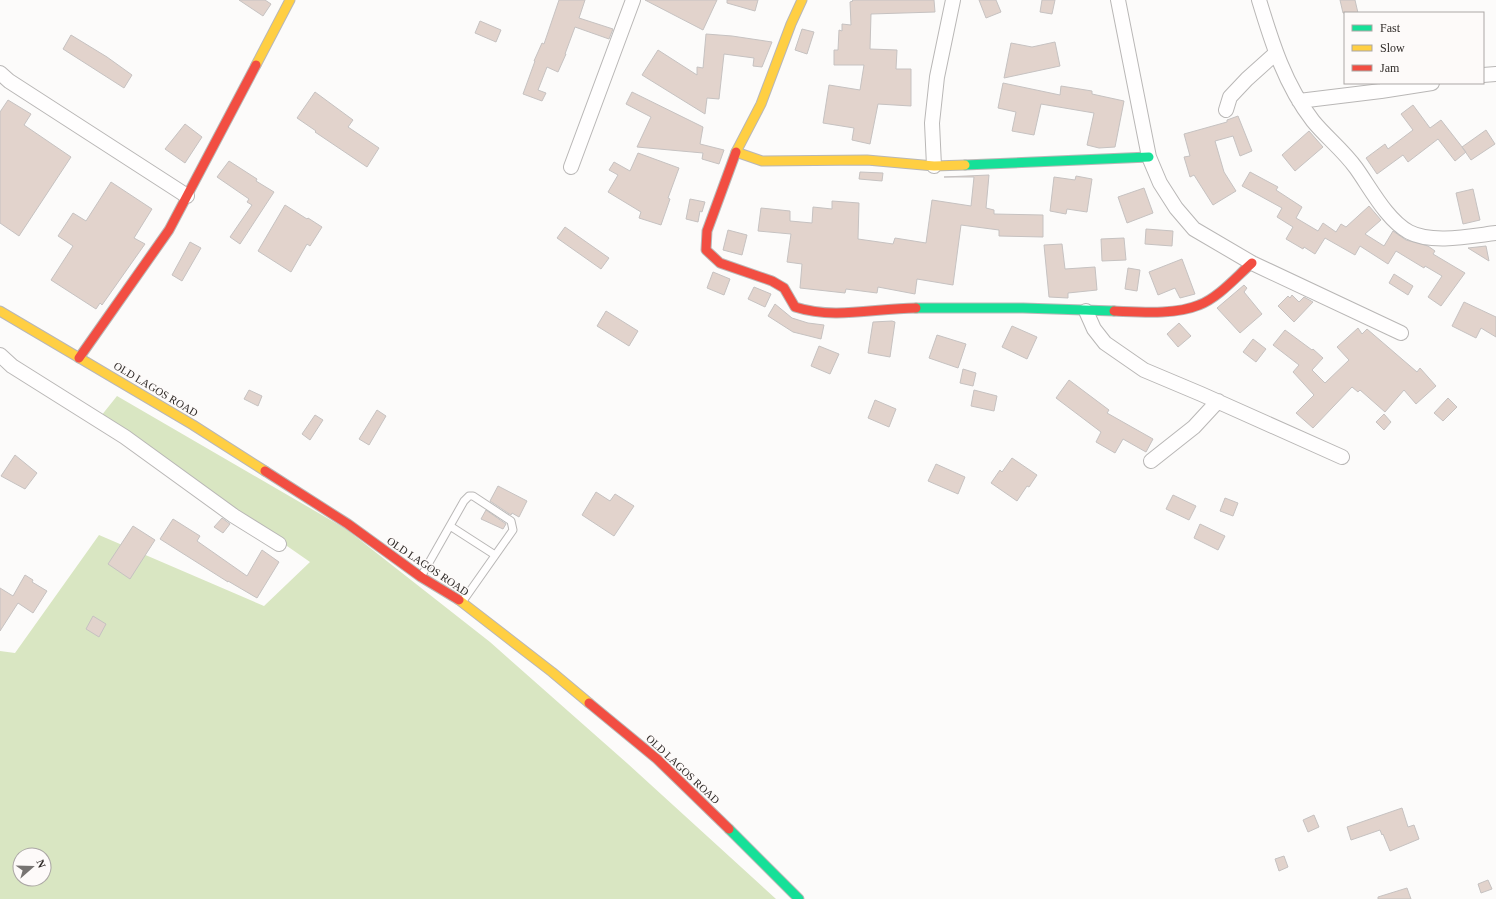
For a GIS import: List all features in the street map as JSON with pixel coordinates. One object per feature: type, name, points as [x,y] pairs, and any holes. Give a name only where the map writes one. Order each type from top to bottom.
[{"type":"street","points":[[80,358],[160,244],[187,196],[290,0]]},
{"type":"street","points":[[571,167],[632,0]]},
{"type":"street","points":[[802,0],[791,24],[761,104],[736,152],[707,231],[706,250],[720,263],[772,281],[784,288],[795,307],[811,312],[831,314],[913,308],[1023,308],[1130,312],[1177,311],[1200,305],[1217,294],[1252,263]]},
{"type":"street","points":[[934,166],[932,124],[936,77],[953,0]]},
{"type":"street","points":[[1118,0],[1149,157],[1160,183],[1176,208],[1194,229],[1252,263],[1401,333]]},
{"type":"street","points":[[1259,0],[1276,53],[1287,80],[1299,101],[1314,121],[1347,156],[1393,221],[1410,232],[1424,238],[1446,238],[1496,233]]},
{"type":"street","points":[[1226,110],[1230,97],[1247,79],[1276,53]]},
{"type":"street","points":[[0,73],[9,81],[187,196]]},
{"type":"street","points":[[1484,75],[1496,74]]},
{"type":"street","points":[[1299,101],[1426,84]]},
{"type":"street","points":[[736,152],[762,161],[867,160],[934,166],[1149,157]]},
{"type":"street","points":[[1086,310],[1094,329],[1105,343],[1144,370],[1218,401],[1342,457]]},
{"type":"street","name":"OLD LAGOS ROAD","points":[[0,311],[193,425],[348,524],[421,577],[462,602],[552,672],[657,759],[736,835],[799,899]]},
{"type":"street","points":[[0,355],[12,366],[125,437],[234,516],[279,544]]},
{"type":"street","points":[[1151,461],[1194,427],[1218,401]]},
{"type":"lane","points":[[421,577],[466,498],[473,496],[511,521],[513,530],[462,602]]},
{"type":"lane","points":[[450,526],[495,556]]},
{"type":"green space","points":[[117,396],[346,529],[490,642],[628,764],[776,899],[0,899],[0,651],[15,653],[99,535],[264,606],[310,562],[101,416]]},
{"type":"building","points":[[239,0],[265,0],[271,4],[263,16]]},
{"type":"building","points":[[559,0],[585,0],[579,18],[613,29],[609,39],[575,27],[558,72],[547,67],[538,90],[546,93],[542,101],[523,94],[534,61],[542,43],[544,44]]},
{"type":"building","points":[[645,0],[717,0],[703,30]]},
{"type":"building","points":[[727,0],[758,0],[755,11],[727,3]]},
{"type":"building","points":[[852,0],[934,0],[935,12],[871,14],[870,49],[897,50],[896,69],[911,69],[911,106],[878,104],[870,144],[852,140],[854,128],[823,123],[829,85],[860,90],[864,65],[834,65],[834,50],[838,50],[839,30],[842,31],[842,24],[851,25],[850,2],[853,1]]},
{"type":"building","points":[[979,0],[996,0],[1001,12],[986,18]]},
{"type":"building","points":[[1042,0],[1055,0],[1052,14],[1040,12]]},
{"type":"building","points":[[1340,0],[1355,0],[1358,12],[1343,13]]},
{"type":"building","points":[[480,21],[501,30],[496,42],[475,33]]},
{"type":"building","points":[[802,29],[814,32],[807,54],[795,50]]},
{"type":"building","points":[[706,34],[772,42],[762,67],[753,66],[754,58],[724,54],[719,99],[707,98],[705,114],[642,75],[658,50],[697,75],[697,67],[703,68]]},
{"type":"building","points":[[71,35],[107,57],[132,75],[124,88],[63,49]]},
{"type":"building","points":[[1055,42],[1060,66],[1004,78],[1011,43],[1032,47]]},
{"type":"building","points":[[1003,83],[1060,95],[1061,86],[1092,91],[1092,94],[1124,101],[1115,147],[1099,148],[1087,145],[1094,113],[1041,104],[1034,135],[1012,131],[1016,112],[998,108]]},
{"type":"building","points":[[315,92],[353,120],[348,127],[379,148],[367,167],[297,118]]},
{"type":"building","points":[[632,92],[703,127],[700,144],[724,150],[719,164],[702,159],[703,153],[637,147],[651,117],[626,104]]},
{"type":"building","points":[[8,100],[31,114],[24,125],[71,157],[19,236],[0,223],[0,112]]},
{"type":"building","points":[[1413,105],[1430,128],[1441,120],[1466,152],[1455,161],[1438,139],[1408,162],[1403,155],[1377,174],[1366,158],[1385,144],[1388,149],[1413,130],[1401,114]]},
{"type":"building","points":[[1238,116],[1252,151],[1240,156],[1233,136],[1215,141],[1224,172],[1236,191],[1213,205],[1194,175],[1190,177],[1184,157],[1190,156],[1184,134],[1227,122],[1227,120]]},
{"type":"building","points":[[185,124],[202,137],[185,163],[165,149]]},
{"type":"building","points":[[1486,130],[1495,144],[1471,160],[1462,147]]},
{"type":"building","points":[[1309,131],[1323,147],[1295,171],[1282,155]]},
{"type":"building","points":[[638,153],[679,168],[668,198],[670,199],[661,225],[639,218],[641,212],[608,192],[618,175],[609,170],[614,162],[630,171]]},
{"type":"building","points":[[229,161],[274,192],[240,244],[230,237],[252,205],[247,202],[249,199],[217,177]]},
{"type":"building","points":[[860,172],[883,173],[882,181],[859,179]]},
{"type":"building","points":[[1250,172],[1278,187],[1276,190],[1302,207],[1296,218],[1318,231],[1323,223],[1336,232],[1341,224],[1346,227],[1369,206],[1381,220],[1365,234],[1384,246],[1393,231],[1406,240],[1428,246],[1435,251],[1433,254],[1465,273],[1441,306],[1428,297],[1442,276],[1425,266],[1424,268],[1396,251],[1388,264],[1360,246],[1355,255],[1325,238],[1315,254],[1304,247],[1303,249],[1286,239],[1293,227],[1277,217],[1282,208],[1242,186]]},
{"type":"building","points":[[989,175],[986,208],[994,210],[994,214],[1043,215],[1043,237],[999,236],[999,230],[961,225],[953,285],[917,279],[915,294],[878,287],[877,293],[846,289],[845,293],[800,288],[802,264],[787,262],[791,234],[758,231],[761,208],[790,211],[790,221],[812,223],[813,207],[832,209],[832,201],[859,203],[858,239],[893,244],[895,238],[926,243],[932,200],[971,206],[974,177],[944,177]]},
{"type":"building","points":[[1076,176],[1092,179],[1087,212],[1067,209],[1066,214],[1050,211],[1054,177],[1075,180]]},
{"type":"building","points":[[111,182],[152,209],[134,238],[145,244],[102,305],[100,303],[96,309],[51,280],[73,246],[58,236],[73,213],[86,221]]},
{"type":"building","points":[[1144,188],[1153,213],[1127,223],[1118,197]]},
{"type":"building","points":[[1473,189],[1480,220],[1463,224],[1456,193]]},
{"type":"building","points":[[690,199],[705,202],[702,212],[700,211],[698,222],[686,219]]},
{"type":"building","points":[[285,205],[322,227],[310,246],[307,244],[291,272],[258,251]]},
{"type":"building","points":[[565,227],[609,258],[601,269],[557,238]]},
{"type":"building","points":[[1146,229],[1173,231],[1172,246],[1145,244]]},
{"type":"building","points":[[728,230],[747,235],[742,255],[723,250]]},
{"type":"building","points":[[1124,238],[1126,260],[1102,261],[1101,239]]},
{"type":"building","points":[[190,242],[201,248],[182,281],[172,275]]},
{"type":"building","points":[[1062,244],[1065,269],[1095,267],[1097,290],[1068,293],[1068,298],[1049,297],[1044,245]]},
{"type":"building","points":[[1486,246],[1489,261],[1468,248]]},
{"type":"building","points":[[1182,259],[1195,294],[1180,298],[1175,288],[1158,295],[1149,272]]},
{"type":"building","points":[[1128,268],[1140,270],[1137,291],[1125,289]]},
{"type":"building","points":[[713,272],[730,279],[724,295],[707,288]]},
{"type":"building","points":[[1394,274],[1413,286],[1408,295],[1389,283]]},
{"type":"building","points":[[1244,285],[1247,288],[1244,292],[1262,314],[1240,333],[1217,308]]},
{"type":"building","points":[[754,287],[771,294],[765,307],[748,299]]},
{"type":"building","points":[[1292,295],[1299,302],[1304,297],[1313,302],[1294,322],[1278,306],[1288,296],[1290,298]]},
{"type":"building","points":[[1464,302],[1496,317],[1496,337],[1481,328],[1476,338],[1452,326]]},
{"type":"building","points":[[775,304],[792,318],[808,323],[824,325],[821,339],[793,332],[768,316]]},
{"type":"building","points":[[606,311],[638,331],[629,346],[597,326]]},
{"type":"building","points":[[873,322],[895,322],[890,357],[868,353]]},
{"type":"building","points":[[1179,323],[1191,336],[1178,347],[1167,334]]},
{"type":"building","points":[[1012,326],[1037,337],[1027,359],[1002,347]]},
{"type":"building","points":[[1358,328],[1362,334],[1367,329],[1417,372],[1420,368],[1436,386],[1416,404],[1404,390],[1385,412],[1360,390],[1358,392],[1352,387],[1313,428],[1296,413],[1314,395],[1293,372],[1299,365],[1273,345],[1285,330],[1312,350],[1313,349],[1323,358],[1312,370],[1325,383],[1349,360],[1337,347]]},
{"type":"building","points":[[937,335],[966,344],[958,368],[929,358]]},
{"type":"building","points":[[1253,339],[1266,349],[1256,362],[1243,352]]},
{"type":"building","points":[[819,346],[839,354],[830,374],[811,366]]},
{"type":"building","points":[[963,369],[976,373],[973,386],[960,383]]},
{"type":"building","points":[[1069,380],[1109,410],[1107,413],[1153,439],[1146,452],[1123,439],[1115,453],[1096,442],[1101,432],[1056,398]]},
{"type":"building","points":[[249,390],[262,396],[258,406],[244,399]]},
{"type":"building","points":[[974,390],[997,396],[994,411],[971,406]]},
{"type":"building","points":[[1448,398],[1457,407],[1443,421],[1434,413]]},
{"type":"building","points":[[875,400],[896,409],[889,427],[868,418]]},
{"type":"building","points":[[377,410],[386,416],[369,445],[359,439]]},
{"type":"building","points":[[1384,414],[1391,422],[1384,430],[1376,422]]},
{"type":"building","points":[[315,415],[323,420],[310,440],[302,434]]},
{"type":"building","points":[[15,455],[37,473],[25,489],[1,476]]},
{"type":"building","points":[[1012,458],[1037,475],[1029,487],[1027,486],[1017,501],[991,483],[1000,470],[1002,472]]},
{"type":"building","points":[[936,464],[965,477],[958,494],[928,481]]},
{"type":"building","points":[[498,486],[527,501],[519,517],[512,513],[511,515],[490,501]]},
{"type":"building","points":[[596,492],[610,501],[615,494],[634,506],[614,536],[582,515]]},
{"type":"building","points":[[1173,495],[1196,506],[1189,520],[1166,509]]},
{"type":"building","points":[[1225,498],[1238,503],[1233,516],[1220,511]]},
{"type":"building","points":[[486,510],[506,524],[503,529],[481,519]]},
{"type":"building","points":[[222,518],[230,524],[223,533],[214,527]]},
{"type":"building","points":[[173,519],[200,536],[197,541],[247,576],[262,550],[279,562],[257,598],[228,582],[160,539]]},
{"type":"building","points":[[1200,524],[1225,536],[1218,550],[1194,538]]},
{"type":"building","points":[[133,526],[155,540],[130,579],[108,564]]},
{"type":"building","points":[[25,575],[33,580],[32,582],[47,591],[33,613],[18,603],[0,631],[0,588],[13,596]]},
{"type":"building","points":[[93,616],[106,624],[99,637],[86,629]]},
{"type":"building","points":[[1402,808],[1408,827],[1414,825],[1419,839],[1390,851],[1380,830],[1351,840],[1347,827]]},
{"type":"building","points":[[1314,815],[1319,827],[1308,832],[1303,820]]},
{"type":"building","points":[[1284,856],[1288,867],[1279,871],[1275,859]]},
{"type":"building","points":[[1488,880],[1492,889],[1481,893],[1478,884]]},
{"type":"building","points":[[1407,888],[1411,899],[1378,899],[1378,897]]},
{"type":"traffic: fast","points":[[965,165],[1149,157]]},
{"type":"traffic: fast","points":[[916,308],[1023,308],[1114,311]]},
{"type":"traffic: fast","points":[[729,829],[799,899]]},
{"type":"traffic: slow","points":[[256,65],[290,0]]},
{"type":"traffic: slow","points":[[736,152],[761,104],[791,24],[802,0]]},
{"type":"traffic: slow","points":[[736,152],[762,161],[867,160],[934,166],[965,165]]},
{"type":"traffic: slow","points":[[0,311],[193,425],[265,471]]},
{"type":"traffic: slow","points":[[459,600],[552,672],[589,703]]},
{"type":"traffic: jam","points":[[79,358],[169,230],[256,65]]},
{"type":"traffic: jam","points":[[736,152],[707,231],[706,250],[720,263],[772,281],[784,288],[795,307],[810,311],[840,313],[916,308]]},
{"type":"traffic: jam","points":[[1114,311],[1168,312],[1199,305],[1220,292],[1252,263]]},
{"type":"traffic: jam","points":[[265,471],[348,524],[421,577],[459,600]]},
{"type":"traffic: jam","points":[[589,703],[657,759],[729,829]]}]
